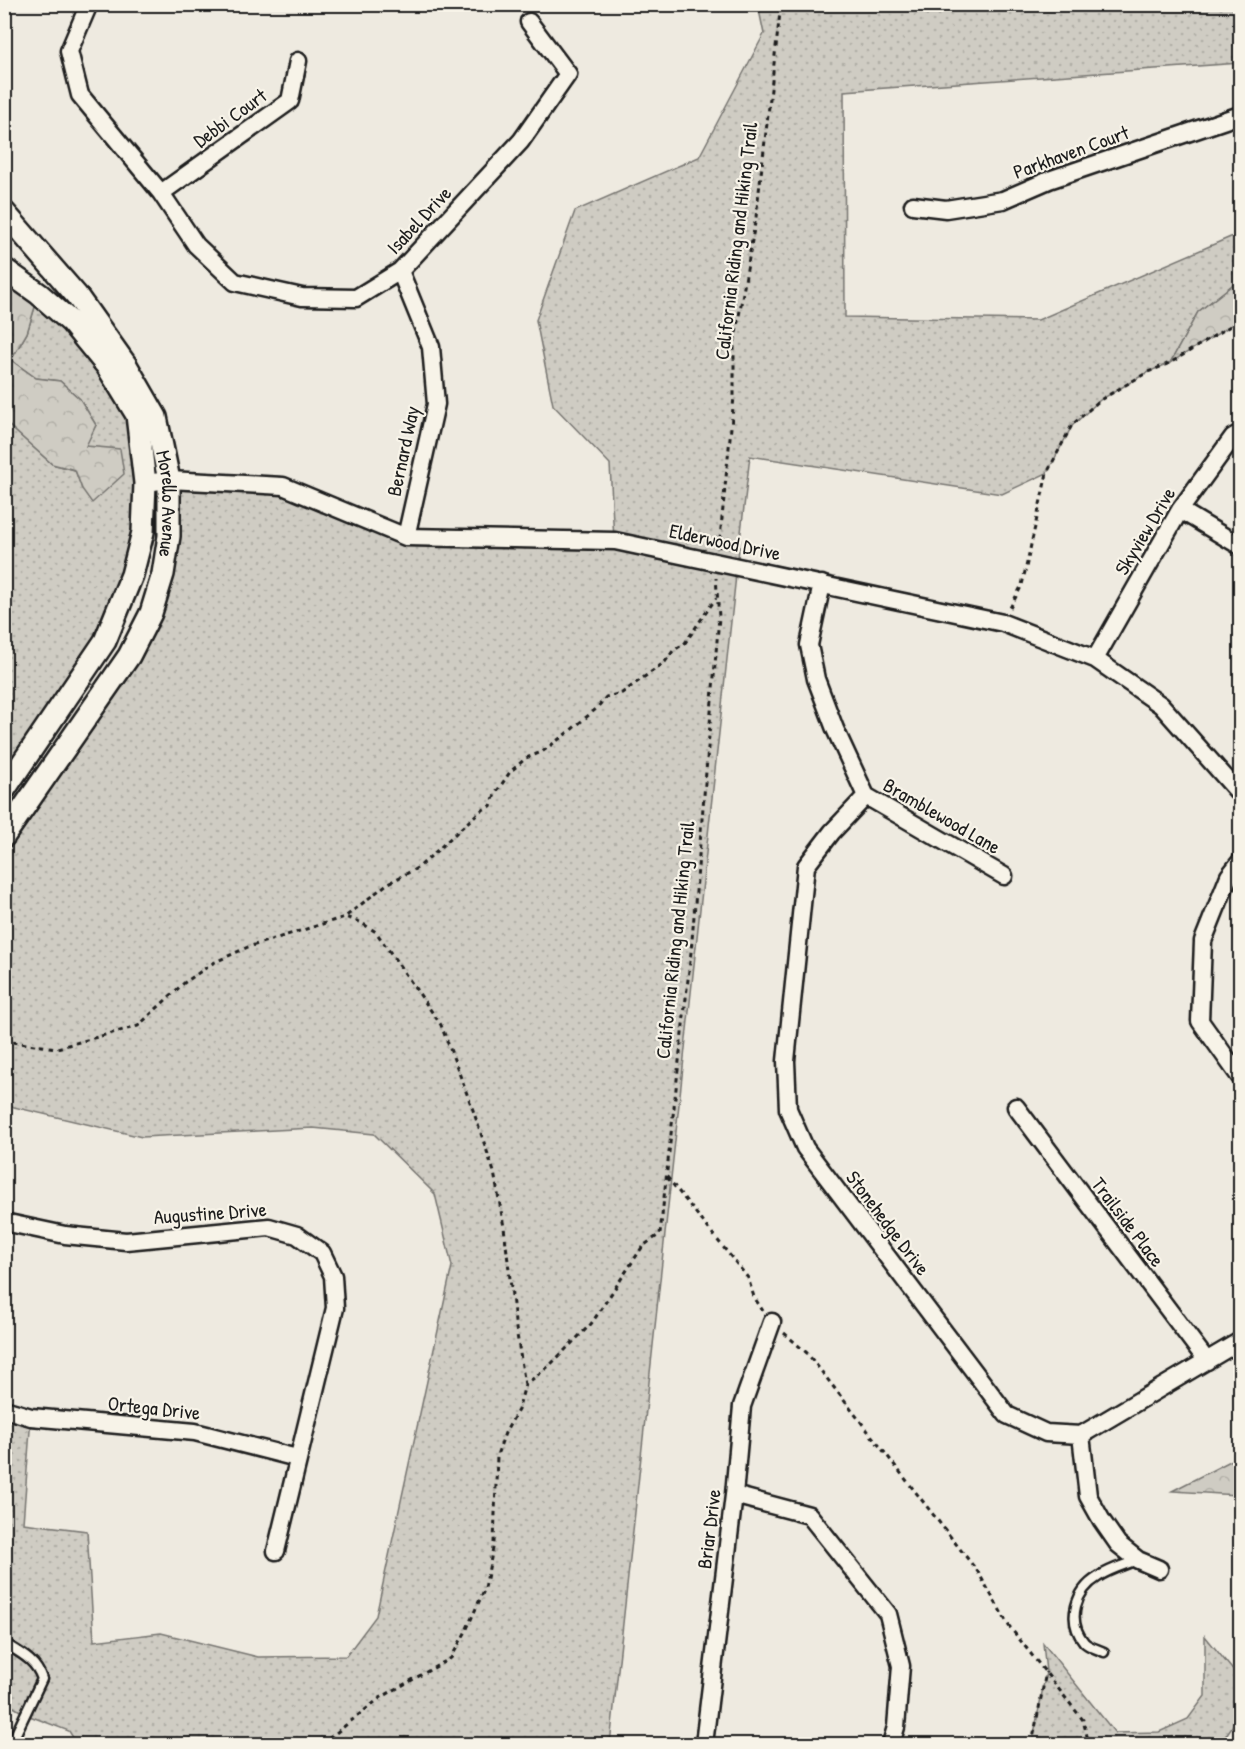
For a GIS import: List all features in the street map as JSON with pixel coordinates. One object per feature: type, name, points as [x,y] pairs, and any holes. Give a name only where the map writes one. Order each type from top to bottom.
[{"type":"street","name":"Isabel Drive","points":[[89,4],[69,51],[80,95],[161,193],[196,244],[235,282],[302,297],[356,298],[400,271],[521,141],[568,74],[529,22]]},
{"type":"street","name":"Debbi Court","points":[[161,193],[290,101],[298,61]]},
{"type":"street","name":"Parkhaven Court","points":[[913,205],[946,209],[1004,200],[1049,180],[1240,115]]},
{"type":"street","name":"Morello Avenue","points":[[4,212],[77,296],[126,365],[156,417],[169,480],[170,536],[163,574],[151,613],[129,656],[4,836]]},
{"type":"street","name":"Morello Avenue","points":[[4,269],[39,294],[71,322],[107,366],[137,415],[146,483],[143,532],[132,575],[105,641],[4,790]]},
{"type":"street","name":"Bernard Way","points":[[400,271],[431,347],[436,404],[405,537]]},
{"type":"street","name":"Skyview Drive","points":[[1095,659],[1180,510],[1233,437],[1240,432]]},
{"type":"street","name":"Elderwood Drive","points":[[146,483],[169,480],[283,486],[405,537],[615,541],[1003,623],[1095,659],[1161,705],[1240,794]]},
{"type":"street","points":[[1180,510],[1240,546]]},
{"type":"street","name":"Bramblewood Lane","points":[[822,584],[809,645],[814,668],[835,729],[866,796],[1004,876]]},
{"type":"street","name":"Stonehedge Drive","points":[[866,796],[832,832],[806,866],[786,1061],[788,1109],[804,1148],[1007,1415],[1046,1433],[1082,1435]]},
{"type":"street","points":[[1240,862],[1229,876],[1203,941],[1200,1021],[1240,1077]]},
{"type":"street","name":"Trailside Place","points":[[1016,1107],[1207,1361]]},
{"type":"street","name":"Augustine Drive","points":[[4,1222],[65,1235],[126,1241],[269,1227],[297,1235],[322,1252],[333,1276],[335,1308],[276,1551]]},
{"type":"street","name":"Briar Drive","points":[[704,1744],[734,1495],[742,1406],[772,1322]]},
{"type":"street","points":[[1159,1569],[1138,1560],[1118,1544],[1101,1521],[1088,1496],[1082,1435],[1240,1341]]},
{"type":"street","name":"Ortega Drive","points":[[4,1409],[31,1417],[195,1432],[297,1458]]},
{"type":"street","points":[[734,1495],[809,1515],[888,1614],[901,1666],[896,1728],[891,1744]]},
{"type":"lane","points":[[1104,1652],[1084,1643],[1076,1628],[1074,1615],[1076,1603],[1097,1577],[1138,1560]]},
{"type":"lane","points":[[4,1643],[33,1661],[42,1679],[18,1734],[11,1744]]},
{"type":"path","name":"California Riding and Hiking Trail","points":[[525,1385],[549,1366],[591,1324],[643,1246],[660,1234],[699,865],[719,617],[715,585],[734,397],[734,345],[756,217],[781,4]]},
{"type":"path","points":[[1003,623],[1022,585],[1047,473],[1072,426],[1100,400],[1148,372],[1170,363],[1240,320]]},
{"type":"path","points":[[4,1041],[57,1048],[138,1026],[184,983],[213,963],[248,947],[345,917],[387,884],[419,867],[480,811],[490,806],[510,772],[526,758],[542,752],[596,709],[606,698],[622,693],[665,662],[673,651],[685,643],[717,598]]},
{"type":"path","points":[[322,1744],[380,1698],[451,1658],[485,1588],[494,1543],[497,1455],[505,1433],[518,1410],[525,1385],[504,1227],[494,1172],[445,1035],[429,1007],[376,932],[360,922],[345,917]]},
{"type":"path","points":[[667,1177],[748,1278],[753,1297],[772,1322],[807,1353],[978,1572],[1009,1626],[1083,1720],[1089,1744]]},
{"type":"path","points":[[1032,1744],[1046,1672]]},
{"type":"green space","points":[[758,5],[1240,5],[1240,63],[844,91],[845,317],[1038,320],[1240,233],[1240,279],[1198,312],[1170,363],[1148,372],[1100,400],[1072,426],[1047,473],[1002,494],[750,456],[610,1744],[77,1744],[69,1731],[27,1715],[5,1702],[5,1409],[31,1417],[23,1523],[87,1531],[94,1641],[161,1633],[258,1657],[346,1656],[376,1616],[452,1266],[435,1194],[374,1134],[313,1128],[142,1137],[5,1105],[5,836],[151,613],[169,480],[283,486],[406,537],[614,541],[610,464],[553,405],[536,320],[575,211],[699,157],[764,34]]},
{"type":"green space","points":[[5,269],[39,294],[27,333],[11,360],[36,378],[60,381],[80,399],[96,425],[86,446],[120,449],[124,474],[92,503],[82,489],[75,470],[52,464],[5,422]]},
{"type":"green space","points":[[1240,279],[1240,320],[1170,363],[1198,312]]},
{"type":"green space","points":[[39,294],[137,415],[132,575],[5,790],[5,422],[52,464],[75,470],[82,489],[85,446],[96,425],[80,399],[60,381],[36,378],[11,360],[27,333]]},
{"type":"green space","points":[[1240,1456],[1240,1504],[1237,1495],[1172,1491]]},
{"type":"green space","points":[[1205,1636],[1240,1679],[1240,1715],[1220,1744],[1032,1744],[1046,1672],[1043,1643],[1115,1733],[1159,1732],[1188,1719],[1205,1696]]}]
